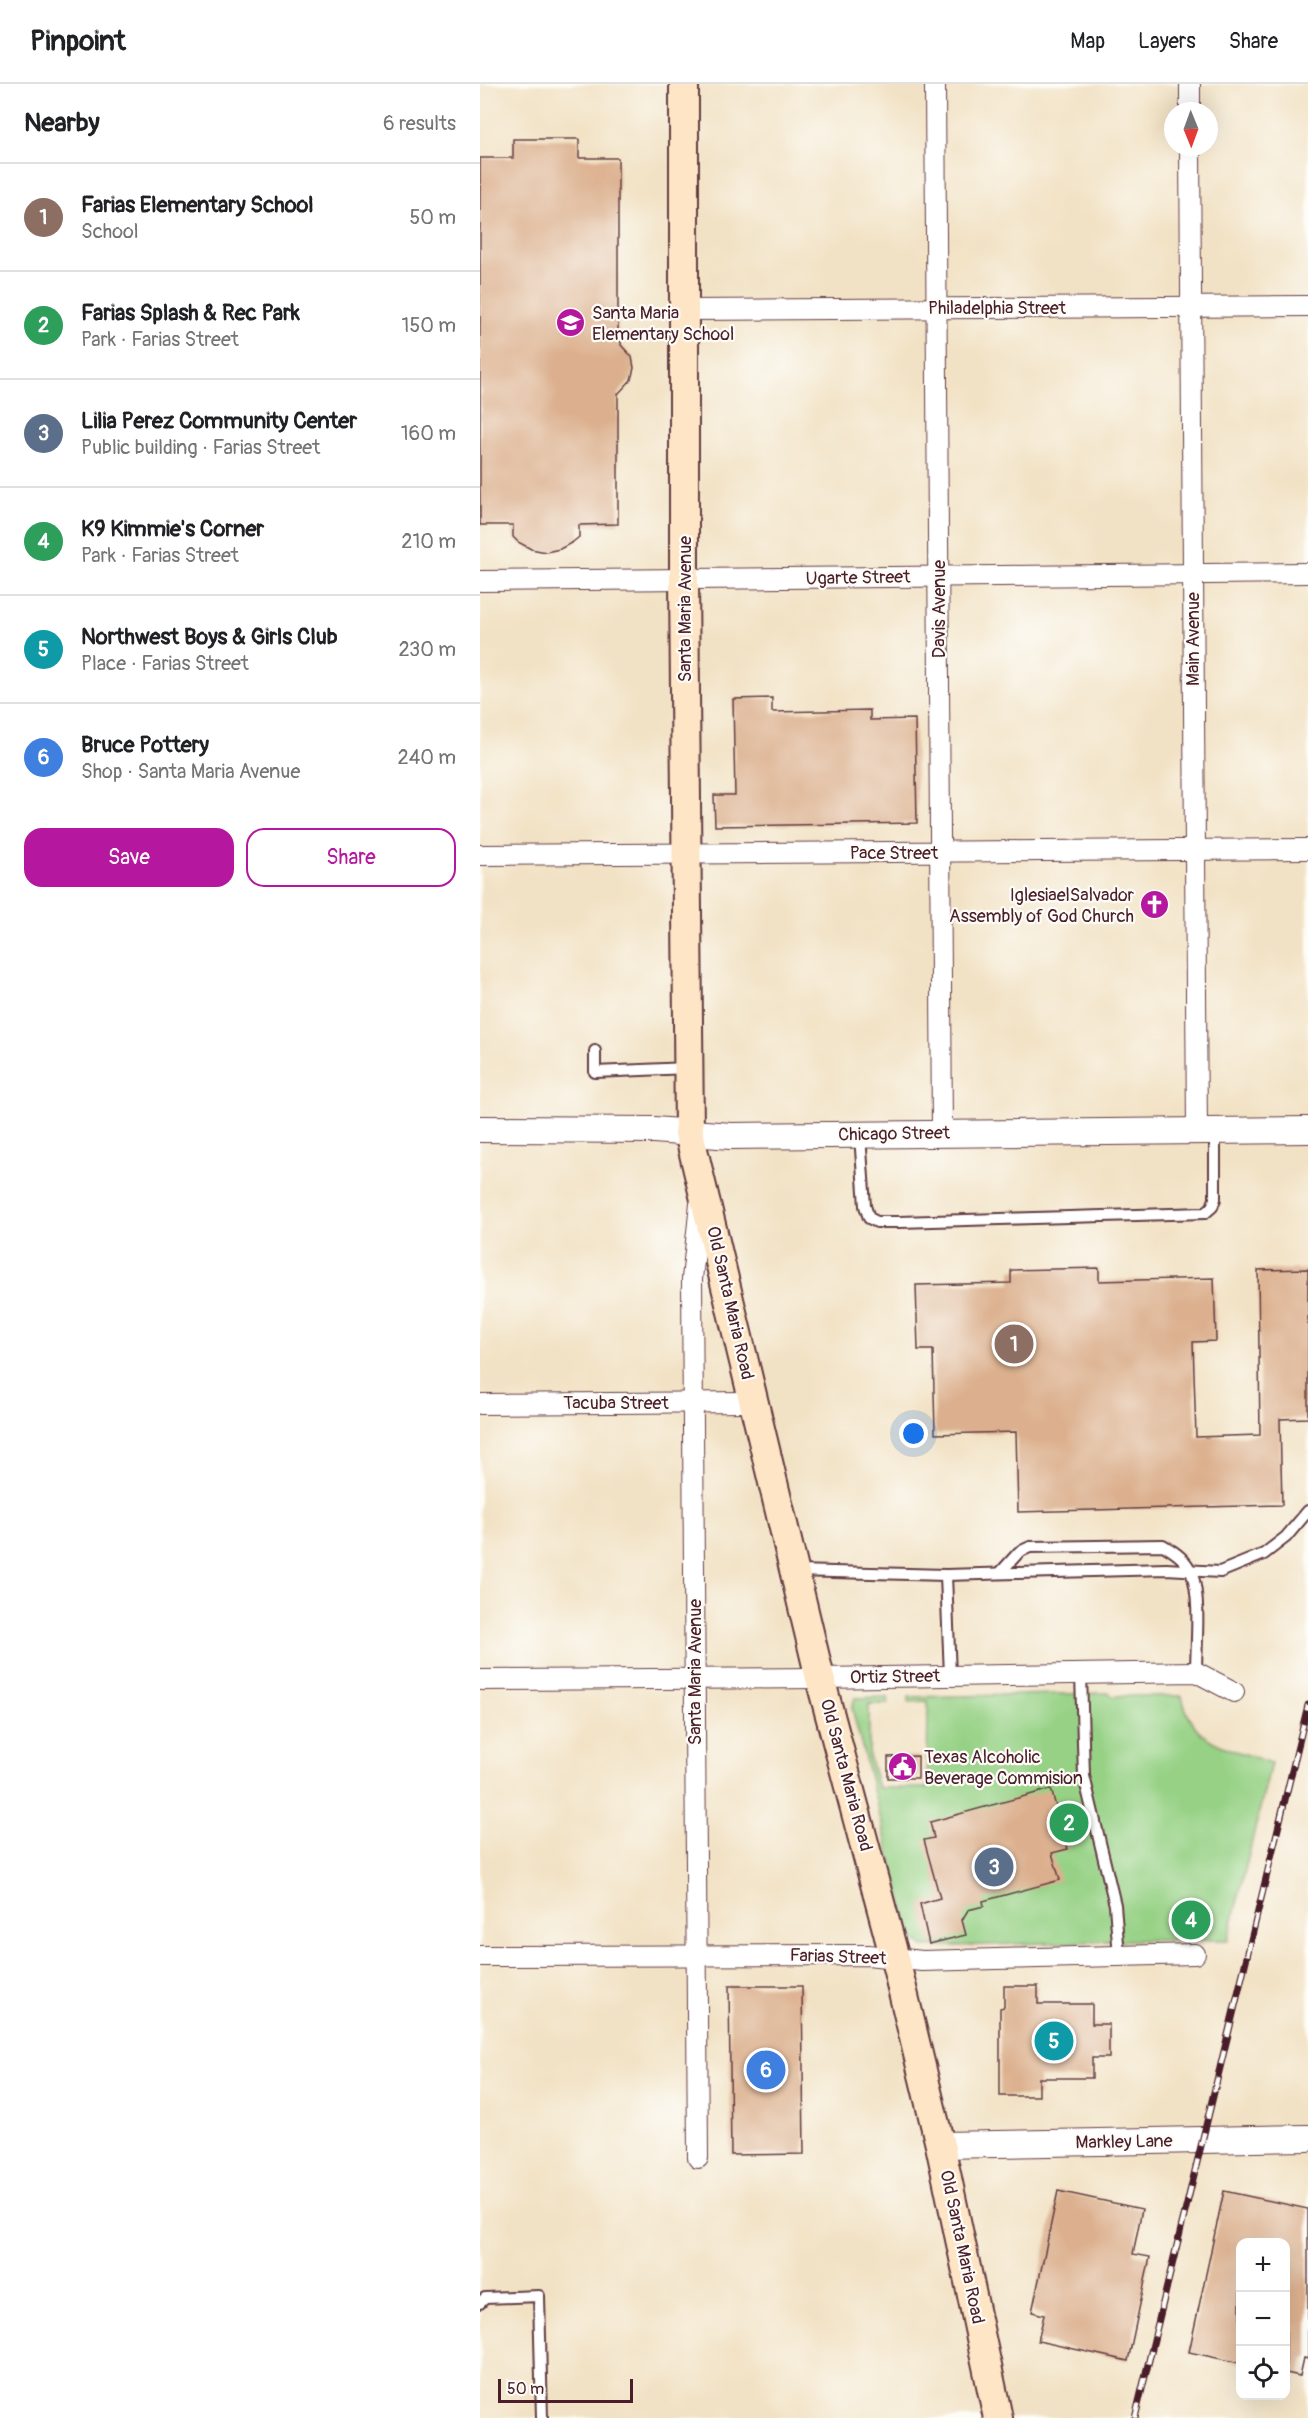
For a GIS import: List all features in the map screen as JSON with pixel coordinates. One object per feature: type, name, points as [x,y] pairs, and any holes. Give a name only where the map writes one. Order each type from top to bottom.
[{"type":"main road","name":"Santa Maria Avenue","points":[[684,84],[684,580],[689,1133]]},
{"type":"main road","name":"Old Santa Maria Road","points":[[689,1133],[820,1678],[895,1959],[940,2145],[998,2418]]},
{"type":"street","name":"Davis Avenue","points":[[935,84],[942,1133]]},
{"type":"street","points":[[1190,84],[1190,102]]},
{"type":"street","name":"Main Avenue","points":[[1190,156],[1195,850],[1206,1132]]},
{"type":"street","name":"Philadelphia Street","points":[[685,310],[1308,306]]},
{"type":"street","name":"Ugarte Street","points":[[480,581],[1308,573]]},
{"type":"street","name":"Pace Street","points":[[480,855],[1308,849]]},
{"type":"street","name":"Chicago Street","points":[[480,1129],[689,1133],[731,1136],[1308,1130]]},
{"type":"street","name":"Santa Maria Avenue","points":[[698,2158],[692,1279],[702,1186]]},
{"type":"street","name":"Tacuba Street","points":[[480,1404],[753,1402]]},
{"type":"street","name":"Ortiz Street","points":[[480,1680],[1196,1672],[1234,1692]]},
{"type":"street","name":"Farias Street","points":[[480,1956],[868,1955],[922,1961],[1195,1954]]},
{"type":"street","name":"Markley Lane","points":[[940,2145],[1308,2138]]},
{"type":"lane","points":[[595,1051],[595,1072],[689,1068]]},
{"type":"lane","points":[[860,1135],[865,1206],[869,1218],[878,1222],[888,1222],[1205,1213],[1212,1207],[1215,1199],[1206,1132]]},
{"type":"lane","points":[[794,1571],[946,1575],[1166,1569],[1220,1572],[1264,1554],[1286,1537],[1308,1511]]},
{"type":"lane","points":[[1000,1573],[1019,1552],[1030,1547],[1162,1545],[1178,1554],[1191,1572],[1195,1586],[1196,1672]]},
{"type":"lane","points":[[946,1575],[950,1676]]},
{"type":"lane","points":[[1081,1674],[1084,1776],[1115,1905],[1119,1956]]},
{"type":"lane","points":[[480,2303],[485,2298],[539,2296],[542,2418]]},
{"type":"green space","points":[[1110,1693],[1111,1696],[1182,1696],[1187,1713],[1203,1735],[1227,1748],[1271,1763],[1228,1940],[1140,1940],[923,1947],[910,1933],[852,1708],[855,1698],[887,1697],[888,1704],[869,1704],[869,1756],[878,1788],[927,1788],[928,1701],[909,1702],[909,1697]]},
{"type":"building","name":"Santa Maria Elementary School","points":[[513,139],[579,139],[579,158],[618,158],[618,340],[621,340],[621,345],[632,357],[634,368],[631,380],[618,394],[618,524],[579,525],[579,537],[573,542],[560,549],[546,552],[531,549],[518,542],[513,537],[513,525],[480,525],[480,158],[513,158]]},
{"type":"building","points":[[772,698],[772,712],[870,710],[870,720],[915,719],[917,823],[715,826],[714,795],[735,795],[733,699]]},
{"type":"building","points":[[1099,1268],[1099,1281],[1214,1278],[1216,1341],[1193,1342],[1196,1437],[1260,1435],[1258,1270],[1308,1269],[1308,1418],[1280,1419],[1282,1505],[1018,1512],[1016,1432],[935,1434],[933,1350],[918,1350],[916,1285],[1011,1283],[1011,1270]]},
{"type":"building","name":"Texas Alcoholic Beverage Commision","points":[[918,1756],[918,1778],[888,1778],[888,1757]]},
{"type":"building","points":[[1051,1789],[1068,1849],[1052,1853],[1060,1880],[983,1901],[984,1906],[968,1910],[962,1920],[966,1935],[929,1944],[920,1904],[940,1898],[924,1840],[934,1838],[930,1822]]},
{"type":"building","points":[[729,1986],[802,1986],[804,2154],[731,2155]]},
{"type":"building","points":[[1004,1986],[1038,1986],[1038,2004],[1092,2004],[1092,2024],[1109,2024],[1109,2058],[1092,2058],[1092,2078],[1039,2078],[1039,2096],[1000,2096],[1000,2008],[1004,2007]]},
{"type":"building","points":[[1058,2191],[1142,2209],[1133,2254],[1150,2257],[1128,2361],[1038,2341],[1044,2315],[1032,2312]]},
{"type":"building","points":[[1224,2191],[1308,2209],[1308,2359],[1304,2358],[1300,2376],[1290,2374],[1290,2238],[1236,2238],[1236,2362],[1189,2352]]},
{"type":"railway","points":[[1135,2418],[1308,1705]]},
{"type":"place","name":"Santa Maria Elementary School","points":[[571,323]]},
{"type":"place","name":"IglesiaelSalvador Assembly of God Church","points":[[1155,905]]},
{"type":"place","name":"Farias Elementary School","points":[[1014,1344]]},
{"type":"place","name":"Texas Alcoholic Beverage Commision","points":[[903,1767]]},
{"type":"place","name":"Farias Splash & Rec Park","points":[[1069,1823]]},
{"type":"place","name":"Lilia Perez Community Center","points":[[994,1867]]},
{"type":"place","name":"K9 Kimmie's Corner","points":[[1191,1920]]},
{"type":"place","name":"Northwest Boys & Girls Club","points":[[1054,2041]]},
{"type":"place","name":"Bruce Pottery","points":[[766,2070]]}]
